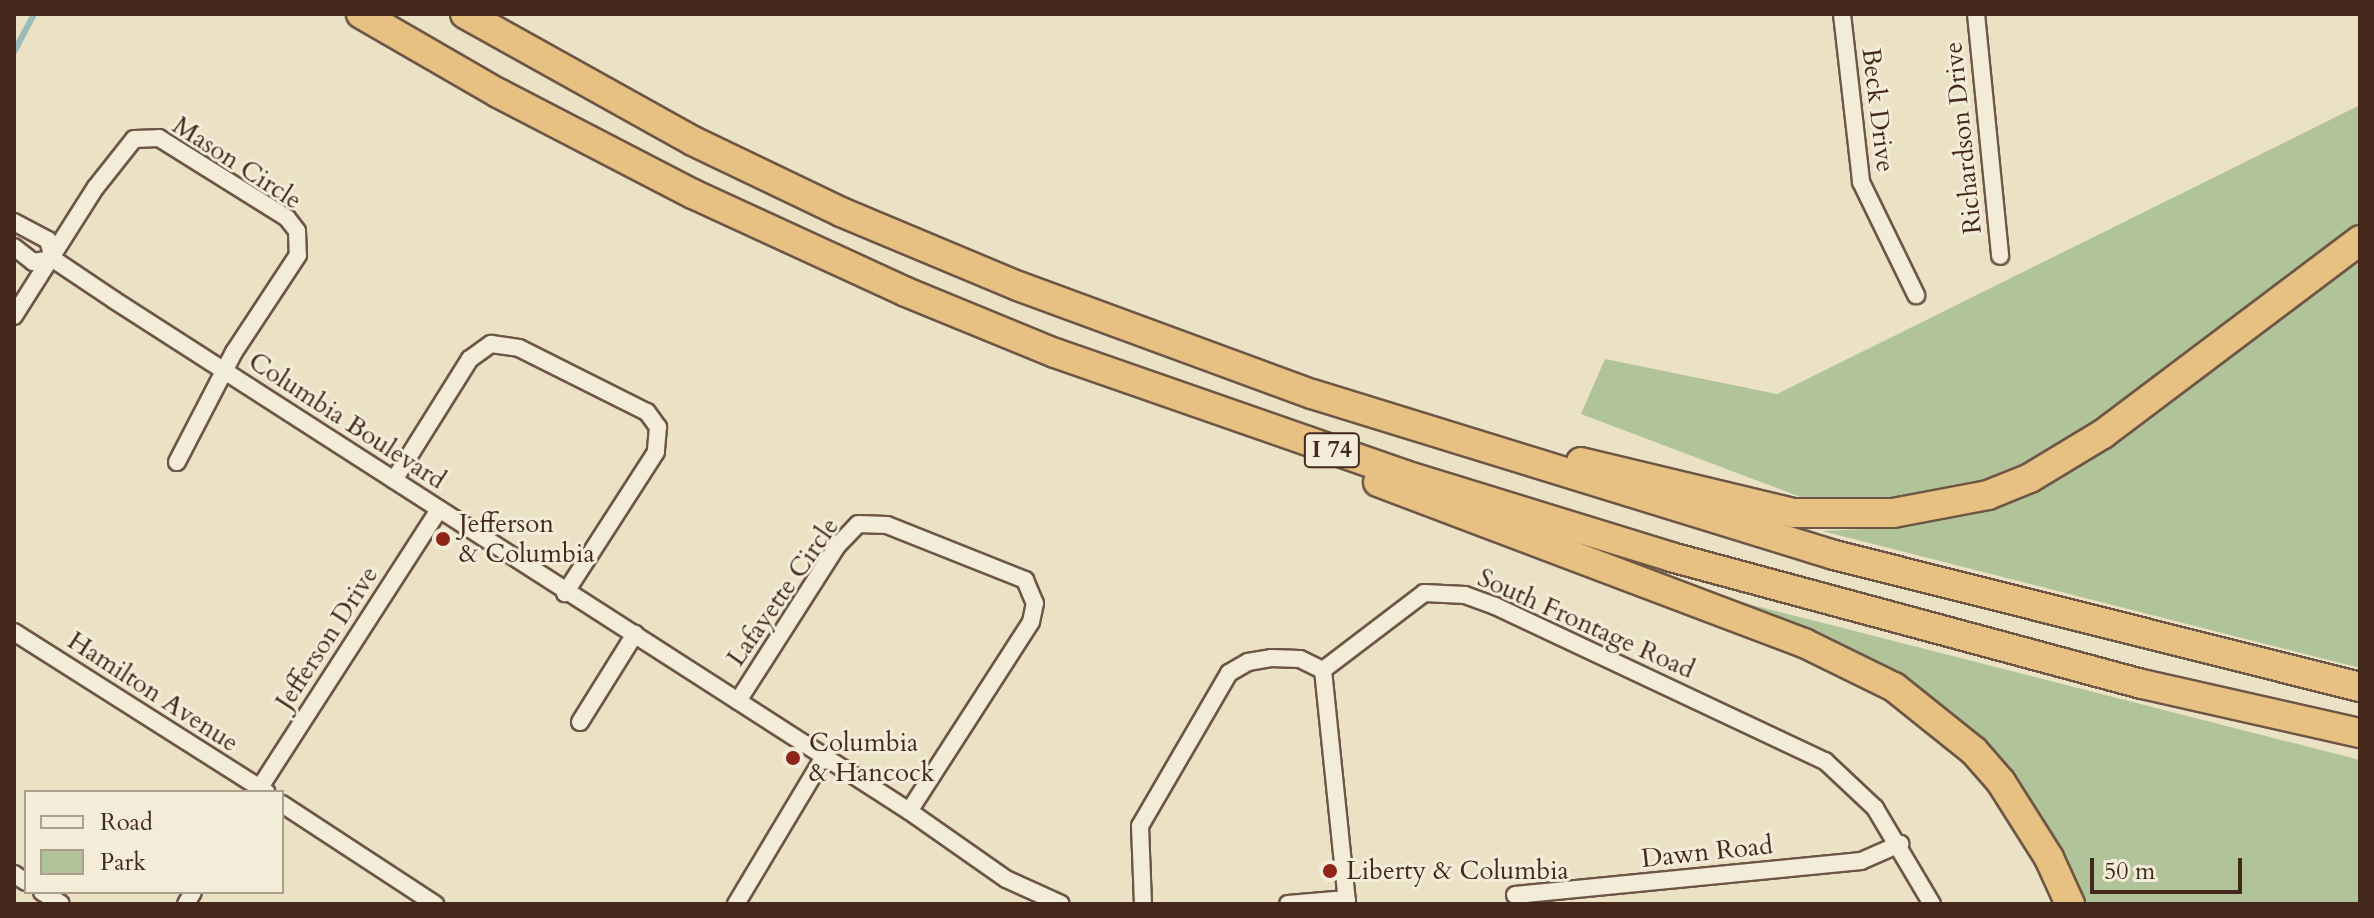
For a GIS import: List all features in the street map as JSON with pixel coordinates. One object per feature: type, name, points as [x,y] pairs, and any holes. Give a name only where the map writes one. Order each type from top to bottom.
[{"type":"highway","name":"I 74","points":[[361,14],[498,93],[804,246],[1055,353],[1251,423],[1850,608],[2142,684],[2360,733]]},
{"type":"highway","name":"I 74","points":[[465,14],[693,141],[841,212],[1018,286],[1312,394],[1834,555],[2360,687]]},
{"type":"highway","points":[[1312,394],[1750,505],[1840,516],[1921,509],[1988,495],[2071,456],[2360,240]]},
{"type":"highway","points":[[1251,423],[1414,498],[1804,643],[1894,687],[1936,716],[2001,782],[2049,858],[2070,904]]},
{"type":"street","name":"Beck Drive","points":[[1842,14],[1861,182],[1916,295]]},
{"type":"street","name":"Richardson Drive","points":[[1976,14],[2000,256]]},
{"type":"street","name":"Mason Circle","points":[[53,259],[122,149],[147,136],[176,148],[287,218],[297,231],[298,255],[225,370]]},
{"type":"street","name":"Columbia Boulevard","points":[[14,222],[48,240],[53,259]]},
{"type":"street","name":"Columbia Boulevard","points":[[14,247],[33,262],[53,259],[565,593],[635,634],[909,811],[1029,898],[1061,904]]},
{"type":"street","points":[[14,316],[53,259]]},
{"type":"street","points":[[394,480],[470,359],[491,344],[519,348],[647,412],[658,427],[656,452],[565,593]]},
{"type":"street","points":[[177,462],[225,370]]},
{"type":"street","name":"Jefferson Drive","points":[[261,790],[439,510]]},
{"type":"street","name":"Lafayette Circle","points":[[738,701],[837,546],[858,524],[887,525],[1025,580],[1035,603],[1031,622],[909,811]]},
{"type":"street","name":"South Frontage Road","points":[[1323,670],[1408,600],[1424,593],[1465,595],[1805,750],[1853,784],[1900,844],[1932,904]]},
{"type":"street","name":"Hamilton Avenue","points":[[14,632],[261,790]]},
{"type":"street","points":[[580,722],[635,634]]},
{"type":"street","points":[[1143,904],[1140,826],[1229,673],[1248,662],[1271,658],[1300,659],[1323,670],[1347,901],[1288,904]]},
{"type":"street","points":[[736,904],[824,757]]},
{"type":"street","points":[[284,805],[435,904]]},
{"type":"street","name":"Dawn Road","points":[[1515,895],[1861,861],[1900,844]]},
{"type":"green space","points":[[2360,105],[2360,222],[2120,405],[2048,453],[1970,485],[1884,501],[1816,503],[1581,414],[1605,359],[1777,394]]},
{"type":"green space","points":[[2360,257],[2360,668],[1822,531],[1904,527],[2026,494],[2178,395]]},
{"type":"green space","points":[[1733,600],[2360,760],[2360,904],[2084,904],[1990,754],[1731,604]]},
{"type":"waterway","points":[[14,52],[34,14]]},
{"type":"place","name":"Jefferson & Columbia","points":[[443,539]]},
{"type":"place","name":"Columbia & Hancock","points":[[793,758]]},
{"type":"place","name":"Liberty & Columbia","points":[[1330,871]]}]
